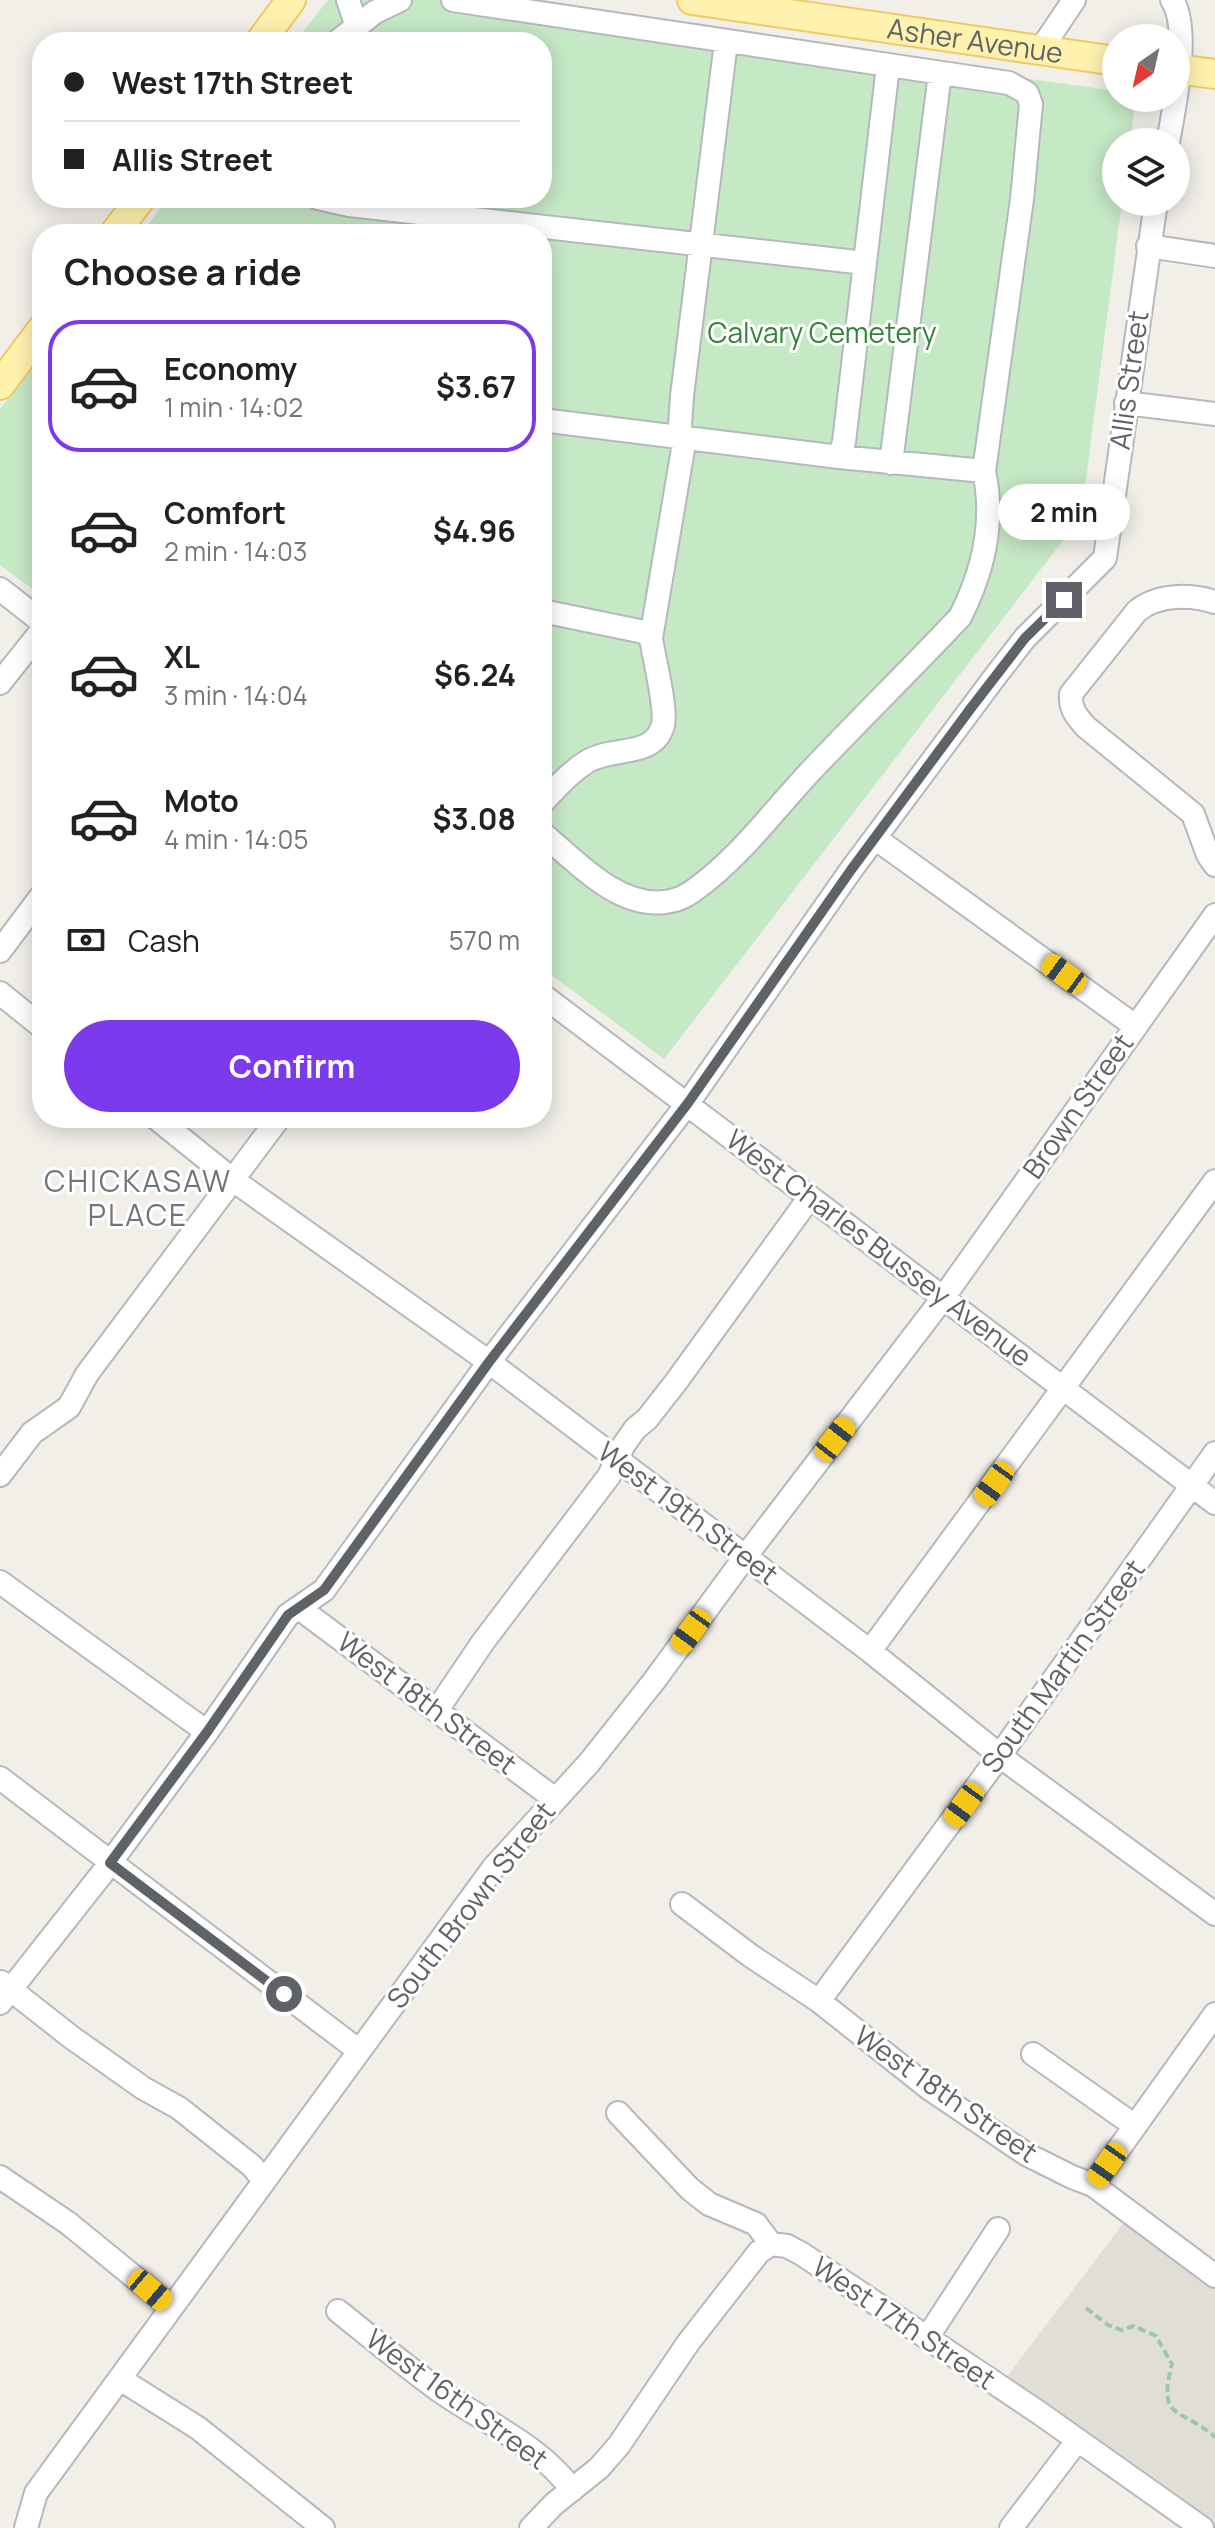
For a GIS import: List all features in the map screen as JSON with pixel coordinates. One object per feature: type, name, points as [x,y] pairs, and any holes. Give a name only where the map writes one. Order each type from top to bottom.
[{"type":"main road","points":[[267,32],[291,0]]},
{"type":"main road","name":"Asher Avenue","points":[[692,0],[1102,59]]},
{"type":"main road","points":[[1190,71],[1215,74]]},
{"type":"main road","points":[[0,385],[32,342]]},
{"type":"street","points":[[348,0],[356,24]]},
{"type":"street","points":[[348,32],[356,24],[400,0]]},
{"type":"street","points":[[453,0],[1009,83],[1027,93],[1031,104],[1022,199],[984,471],[988,490],[983,556],[976,586],[960,617],[736,853],[694,891],[666,902],[644,902],[626,897],[598,879],[552,841]]},
{"type":"street","points":[[1041,49],[1074,0]]},
{"type":"street","points":[[1172,0],[1180,24]]},
{"type":"street","points":[[552,792],[588,761],[605,752],[644,747],[658,737],[663,724],[664,711],[651,638],[683,449],[680,435],[682,396],[726,42]]},
{"type":"street","points":[[839,457],[844,442],[888,66]]},
{"type":"street","points":[[891,463],[940,73]]},
{"type":"street","points":[[376,208],[520,224]]},
{"type":"street","name":"Allis Street","points":[[3,1991],[110,1863],[207,1732],[288,1615],[324,1590],[489,1362],[688,1103],[743,1020],[1025,638],[1105,558],[1153,216]]},
{"type":"street","points":[[552,228],[865,263]]},
{"type":"street","points":[[1148,246],[1215,256]]},
{"type":"street","points":[[1126,403],[1215,414]]},
{"type":"street","points":[[552,421],[839,457],[984,471]]},
{"type":"street","points":[[0,589],[32,614]]},
{"type":"street","points":[[1215,602],[1182,597],[1149,601],[1137,611],[1071,694],[1073,713],[1086,727],[1193,814],[1208,855],[1215,865]]},
{"type":"street","points":[[552,613],[644,632],[651,638]]},
{"type":"street","points":[[0,683],[32,643]]},
{"type":"street","points":[[875,838],[1135,1026]]},
{"type":"street","points":[[0,951],[32,908]]},
{"type":"street","name":"Brown Street","points":[[943,1298],[1215,915]]},
{"type":"street","points":[[0,993],[32,1019]]},
{"type":"street","name":"West Charles Bussey Avenue","points":[[552,1002],[1215,1503]]},
{"type":"street","name":"West 19th Street","points":[[168,1128],[233,1180],[489,1362],[870,1651],[1000,1755],[1215,1914]]},
{"type":"street","points":[[0,1475],[32,1433],[69,1407],[87,1374],[272,1128]]},
{"type":"street","points":[[870,1651],[1215,1181]]},
{"type":"street","points":[[437,1710],[483,1642],[609,1476],[635,1429],[647,1419],[676,1382],[810,1197]]},
{"type":"street","name":"South Brown Street","points":[[26,2528],[36,2493],[494,1867],[589,1763],[654,1681],[943,1298]]},
{"type":"street","name":"South Martin Street","points":[[819,2001],[1000,1755],[1215,1453]]},
{"type":"street","points":[[0,1582],[207,1732]]},
{"type":"street","name":"West 18th Street","points":[[299,1608],[555,1799]]},
{"type":"street","points":[[0,1778],[358,2050]]},
{"type":"street","name":"West 18th Street","points":[[682,1904],[751,1956],[819,2001],[930,2089],[1026,2154],[1093,2185],[1215,2276]]},
{"type":"street","points":[[3,1991],[131,2080],[179,2108],[252,2166],[264,2181]]},
{"type":"street","points":[[1093,2185],[1215,2014]]},
{"type":"street","points":[[1033,2054],[1135,2126]]},
{"type":"street","name":"West 17th Street","points":[[618,2113],[690,2189],[709,2204],[756,2224],[771,2244],[787,2246],[802,2254],[1205,2528]]},
{"type":"street","points":[[0,2177],[68,2223],[171,2307]]},
{"type":"street","points":[[927,2338],[998,2229]]},
{"type":"street","points":[[531,2528],[599,2468],[619,2445],[688,2343],[759,2252],[771,2244]]},
{"type":"street","name":"West 16th Street","points":[[338,2311],[441,2392],[531,2451],[561,2474],[572,2490]]},
{"type":"street","points":[[120,2379],[198,2428],[323,2528]]},
{"type":"street","points":[[1011,2528],[1077,2441]]},
{"type":"street","points":[[1205,2528],[1215,2510]]},
{"type":"path","points":[[1086,2308],[1108,2325],[1121,2330],[1134,2326],[1156,2336],[1172,2364],[1168,2379],[1168,2405],[1172,2411],[1201,2424],[1215,2437]]},
{"type":"shaded area","points":[[1131,2213],[1215,2276],[1215,2528],[1202,2528],[1000,2386]]},
{"type":"green space","name":"Calvary Cemetery","points":[[328,0],[465,0],[1102,89],[1102,112],[1134,112],[1132,128],[1102,128],[1102,216],[1120,216],[1081,517],[664,1059],[552,975],[552,224],[148,224],[161,208],[552,208],[552,32],[303,32]]},
{"type":"green space","points":[[32,369],[32,589],[0,565],[0,409]]},
{"type":"district","name":"CHICKASAW PLACE","points":[[138,1199]]},
{"type":"route","points":[[284,1994],[110,1863],[207,1732],[288,1615],[324,1590],[489,1362],[688,1103],[743,1020],[971,708],[1025,638],[1064,600]]}]
